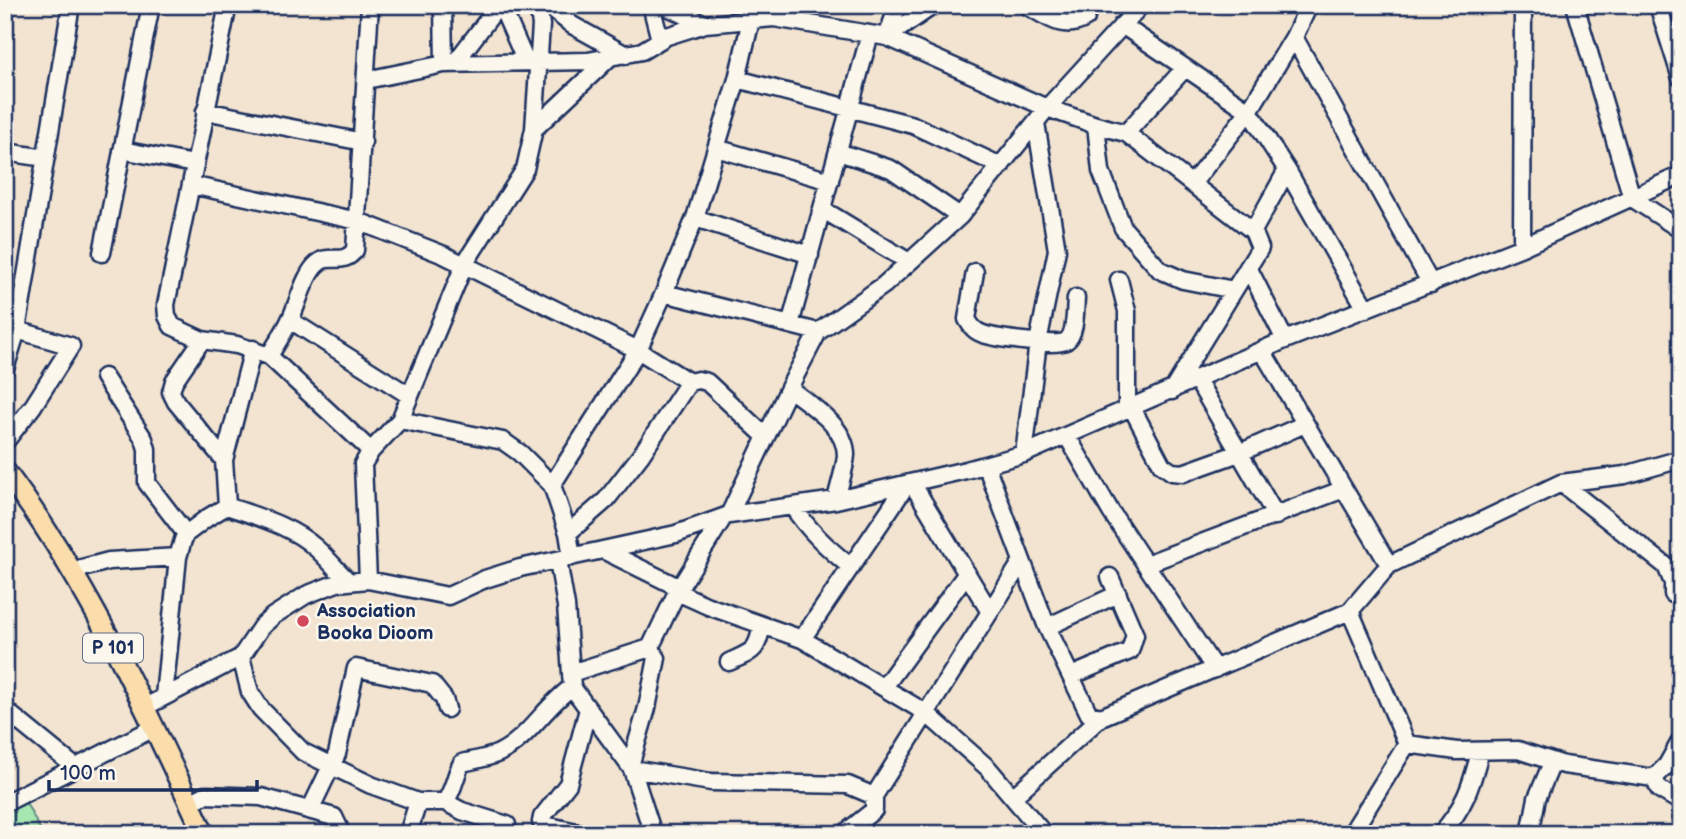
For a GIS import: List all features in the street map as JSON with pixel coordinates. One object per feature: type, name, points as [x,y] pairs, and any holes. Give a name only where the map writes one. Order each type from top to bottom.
[{"type":"main road","name":"P 101","points":[[5,471],[71,571],[145,707],[204,834]]},
{"type":"street","points":[[5,369],[17,330],[71,5]]},
{"type":"street","points":[[102,253],[152,5]]},
{"type":"street","points":[[228,5],[166,305],[167,316],[172,326],[202,340],[229,343],[270,356],[371,451]]},
{"type":"street","points":[[270,356],[290,320],[310,272],[317,263],[324,259],[342,260],[350,257],[355,250],[370,5]]},
{"type":"street","points":[[443,5],[449,64]]},
{"type":"street","points":[[449,64],[500,5],[531,62]]},
{"type":"street","points":[[368,580],[362,468],[371,451],[400,420],[466,263],[525,169],[534,130],[531,62],[541,25],[538,5]]},
{"type":"street","points":[[547,5],[572,25],[626,55]]},
{"type":"street","points":[[651,5],[660,40]]},
{"type":"street","points":[[663,5],[705,24]]},
{"type":"street","points":[[808,22],[812,5]]},
{"type":"street","points":[[887,37],[898,5]]},
{"type":"street","points":[[887,37],[934,5]]},
{"type":"street","points":[[1026,5],[1064,25],[1076,24],[1086,18],[1088,5]]},
{"type":"street","points":[[445,802],[453,791],[462,763],[502,752],[517,740],[572,680],[649,648],[679,590],[726,517],[818,332],[884,285],[960,216],[1047,108],[1141,5]]},
{"type":"street","points":[[1192,184],[1249,111],[1294,37],[1309,5]]},
{"type":"street","points":[[1522,247],[1523,5]]},
{"type":"street","points":[[1575,5],[1632,198],[1681,230]]},
{"type":"street","points":[[1658,5],[1681,78]]},
{"type":"street","points":[[366,80],[449,64],[608,59],[642,51],[678,31],[705,24],[774,18],[887,37],[1047,108],[1126,133],[1252,230],[1260,248],[1172,391]]},
{"type":"street","points":[[552,485],[638,349],[664,293],[695,218],[737,79],[751,20]]},
{"type":"street","points":[[1122,25],[1249,111],[1287,170],[1366,309]]},
{"type":"street","points":[[790,325],[870,34]]},
{"type":"street","points":[[1294,37],[1431,284]]},
{"type":"street","points":[[534,130],[608,59]]},
{"type":"street","points":[[1126,133],[1185,68]]},
{"type":"street","points":[[737,79],[914,125],[1001,166]]},
{"type":"street","points":[[205,111],[363,142]]},
{"type":"street","points":[[1024,454],[1038,342],[1057,250],[1036,122]]},
{"type":"street","points":[[1096,125],[1101,171],[1123,228],[1160,270],[1184,280],[1234,290]]},
{"type":"street","points":[[716,148],[830,181]]},
{"type":"street","points":[[122,150],[194,164]]},
{"type":"street","points":[[5,152],[46,158]]},
{"type":"street","points":[[838,152],[891,169],[960,216]]},
{"type":"street","points":[[1252,230],[1287,170]]},
{"type":"street","points":[[145,707],[241,657],[261,626],[306,595],[347,580],[368,580],[448,596],[496,575],[676,534],[726,517],[836,500],[1024,454],[1285,340],[1522,247],[1681,175]]},
{"type":"street","points":[[191,185],[358,221],[466,263],[638,349],[689,382]]},
{"type":"street","points":[[822,209],[909,262]]},
{"type":"street","points":[[695,218],[810,255]]},
{"type":"street","points":[[1248,267],[1285,340]]},
{"type":"street","points":[[975,272],[967,319],[973,329],[982,334],[1038,342],[1067,341],[1071,335],[1076,299]]},
{"type":"street","points":[[1119,280],[1127,311],[1129,409],[1162,465],[1172,472],[1183,473],[1240,453],[1305,424]]},
{"type":"street","points":[[664,293],[818,332]]},
{"type":"street","points":[[5,317],[17,330],[71,346],[33,406],[5,442]]},
{"type":"street","points":[[290,320],[410,396]]},
{"type":"street","points":[[202,340],[174,380],[171,391],[176,402],[224,460]]},
{"type":"street","points":[[228,506],[224,460],[253,349]]},
{"type":"street","points":[[1262,352],[1389,565]]},
{"type":"street","points":[[104,377],[144,439],[147,449],[147,483],[186,534]]},
{"type":"street","points":[[1197,380],[1276,516]]},
{"type":"street","points":[[568,534],[606,500],[641,455],[689,382],[707,382],[766,437]]},
{"type":"street","points":[[789,388],[832,424],[842,438],[846,455],[836,500]]},
{"type":"street","points":[[400,420],[503,440],[552,485],[568,534],[565,559],[566,606],[572,680],[589,709],[631,767],[653,834]]},
{"type":"street","points":[[1067,436],[1111,512],[1214,669]]},
{"type":"street","points":[[1013,797],[1101,716],[1350,611],[1389,565],[1561,483],[1625,475],[1681,459]]},
{"type":"street","points":[[986,465],[1048,627],[1089,714],[1101,716]]},
{"type":"street","points":[[802,639],[910,483]]},
{"type":"street","points":[[910,483],[990,612]]},
{"type":"street","points":[[1561,483],[1666,566],[1673,583],[1673,594]]},
{"type":"street","points":[[1146,564],[1344,489]]},
{"type":"street","points":[[164,696],[178,557],[186,534],[206,518],[228,506],[263,519],[297,534],[316,548],[347,580]]},
{"type":"street","points":[[793,507],[807,528],[851,567]]},
{"type":"street","points":[[603,550],[708,607],[802,639],[926,713],[988,768],[1044,834]]},
{"type":"street","points":[[71,571],[109,561],[178,557]]},
{"type":"street","points":[[844,834],[874,810],[874,796],[1023,561]]},
{"type":"street","points":[[884,687],[967,573]]},
{"type":"street","points":[[1071,677],[1130,651],[1135,635],[1110,577]]},
{"type":"street","points":[[1048,627],[1118,594]]},
{"type":"street","points":[[1350,611],[1407,744]]},
{"type":"street","points":[[729,662],[753,651],[762,625]]},
{"type":"street","points":[[631,767],[657,658],[649,648]]},
{"type":"street","points":[[241,657],[250,692],[261,709],[303,752],[370,785],[418,802],[445,802],[462,811],[507,825],[508,834]]},
{"type":"street","points":[[310,810],[342,738],[356,668],[432,684],[444,699],[447,709]]},
{"type":"street","points":[[585,834],[541,822],[568,784],[589,709]]},
{"type":"street","points":[[5,710],[75,768]]},
{"type":"street","points":[[5,803],[154,728]]},
{"type":"street","points":[[1654,778],[1667,765],[1681,740]]},
{"type":"street","points":[[1407,744],[1457,751],[1518,750],[1552,762],[1654,778]]},
{"type":"street","points":[[1351,834],[1407,744]]},
{"type":"street","points":[[1441,834],[1458,814],[1469,793],[1480,752]]},
{"type":"street","points":[[1530,834],[1537,798],[1552,762]]},
{"type":"street","points":[[631,767],[711,782],[848,785],[874,796]]},
{"type":"street","points":[[1654,778],[1659,789],[1681,802]]},
{"type":"street","points":[[190,803],[205,795],[261,797],[334,817],[342,834]]},
{"type":"street","points":[[408,834],[418,802]]},
{"type":"green space","points":[[25,801],[43,834],[5,834],[5,812]]},
{"type":"place","name":"Association Booka Dioom","points":[[303,621]]}]
